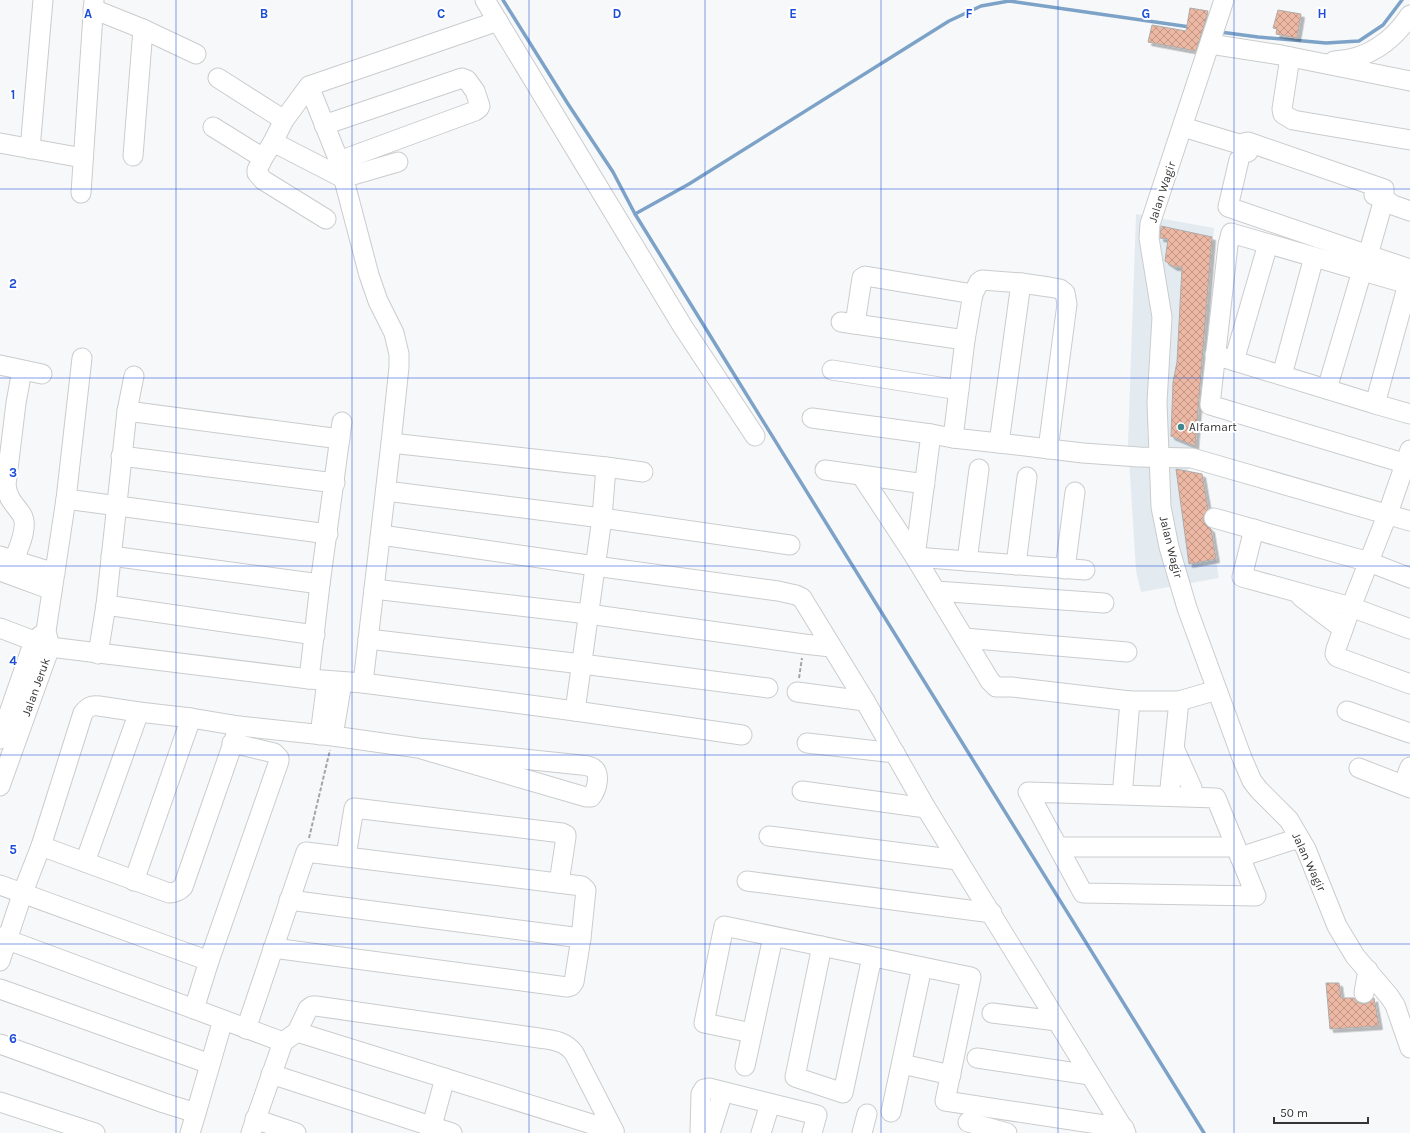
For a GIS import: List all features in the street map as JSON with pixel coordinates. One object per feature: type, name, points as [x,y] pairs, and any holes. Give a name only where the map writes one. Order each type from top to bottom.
[{"type":"street","points":[[30,149],[42,0]]},
{"type":"street","points":[[485,0],[683,327],[755,436]]},
{"type":"street","name":"Jalan Wagir","points":[[1224,0],[1150,224],[1150,247],[1162,317],[1157,402],[1161,507],[1169,547],[1187,608],[1242,758],[1252,781],[1289,820],[1300,838],[1306,849],[1337,926],[1355,956],[1368,970],[1395,1005],[1410,1048]]},
{"type":"street","points":[[81,193],[94,4],[142,29],[196,54]]},
{"type":"street","points":[[1286,56],[1336,61],[1351,59],[1367,54],[1382,46],[1392,37],[1410,15]]},
{"type":"street","points":[[326,219],[259,176],[257,170],[284,120],[309,86],[498,21]]},
{"type":"street","points":[[133,156],[142,29]]},
{"type":"street","points":[[1211,42],[1410,81]]},
{"type":"street","points":[[1286,56],[1282,109],[1283,114],[1287,117],[1292,120],[1410,140]]},
{"type":"street","points":[[218,78],[284,120]]},
{"type":"street","points":[[324,125],[462,78],[467,80],[475,91],[480,106],[475,111],[341,169]]},
{"type":"street","points":[[309,86],[341,169],[369,275],[378,301],[394,333],[399,354],[399,367],[386,491],[363,683]]},
{"type":"street","points":[[213,127],[263,158]]},
{"type":"street","points":[[1183,127],[1239,152],[1244,150],[1384,199],[1393,205],[1410,211]]},
{"type":"street","points":[[273,142],[341,169],[398,162]]},
{"type":"street","points":[[0,143],[84,158]]},
{"type":"street","points":[[1239,152],[1228,207],[1365,263],[1408,284],[1375,404]]},
{"type":"street","points":[[1327,389],[1384,199]]},
{"type":"street","points":[[1410,269],[1314,257],[1231,233],[1228,245],[1210,405],[1408,459],[1351,607],[1335,654],[1337,657],[1410,684]]},
{"type":"street","points":[[1234,361],[1268,244]]},
{"type":"street","points":[[1282,376],[1314,257]]},
{"type":"street","points":[[965,340],[848,323],[861,286],[862,278],[865,276],[973,294]]},
{"type":"street","points":[[953,438],[965,340],[973,294],[982,280],[1021,283],[1060,289],[1065,293],[1066,297],[1067,304],[1048,448]]},
{"type":"street","points":[[999,443],[1021,283]]},
{"type":"street","points":[[1215,355],[1410,414]]},
{"type":"street","points":[[43,640],[54,582],[66,500],[82,358]]},
{"type":"street","points":[[0,365],[42,374]]},
{"type":"street","points":[[22,370],[8,401],[6,485],[7,493],[11,502],[21,515],[24,523],[23,534],[5,562],[54,582]]},
{"type":"street","points":[[832,370],[959,390]]},
{"type":"street","points":[[98,654],[106,605],[126,411],[134,376]]},
{"type":"street","points":[[126,411],[341,430],[314,634],[326,681],[327,735]]},
{"type":"street","points":[[812,418],[999,443],[1139,457],[1159,456],[1192,458],[1388,513],[1410,521]]},
{"type":"street","points":[[915,557],[931,434]]},
{"type":"street","points":[[391,443],[643,472]]},
{"type":"street","points":[[121,456],[335,483]]},
{"type":"street","points":[[576,711],[602,518],[606,467]]},
{"type":"street","points":[[967,561],[979,469]]},
{"type":"street","points":[[824,470],[925,484]]},
{"type":"street","points":[[861,475],[915,557],[990,681],[996,687],[1012,687],[1130,701],[1179,701],[1217,690]]},
{"type":"street","points":[[1016,565],[1027,477]]},
{"type":"street","points":[[386,491],[602,518],[790,545]]},
{"type":"street","points":[[1065,568],[1075,492]]},
{"type":"street","points":[[66,500],[116,505],[328,534]]},
{"type":"street","points":[[1214,518],[1368,562],[1410,578]]},
{"type":"street","points":[[1254,529],[1242,577],[1351,607],[1410,629]]},
{"type":"street","points":[[381,535],[778,591],[802,598],[865,701],[926,808],[1125,1131]]},
{"type":"street","points":[[111,556],[320,584]]},
{"type":"street","points":[[915,557],[1085,570]]},
{"type":"street","points":[[374,589],[588,614],[804,644],[831,646]]},
{"type":"street","points":[[936,591],[1104,603]]},
{"type":"street","points":[[1294,591],[1343,629]]},
{"type":"street","points":[[106,605],[314,634]]},
{"type":"street","points":[[0,628],[98,654],[326,681],[363,683],[576,711],[742,735]]},
{"type":"street","points":[[964,638],[1127,652]]},
{"type":"street","points":[[368,639],[582,664],[768,688]]},
{"type":"street","name":"Jalan Jeruk","points":[[0,739],[43,640]]},
{"type":"street","name":"Jalan Jeruk","points":[[0,786],[43,640]]},
{"type":"street","points":[[797,692],[865,701]]},
{"type":"street","points":[[1123,785],[1130,701]]},
{"type":"street","points":[[1170,788],[1179,701]]},
{"type":"street","points":[[0,961],[4,939],[41,846],[83,713],[88,707],[94,705],[190,718],[236,735],[274,753],[279,758],[194,1009]]},
{"type":"street","points":[[1347,711],[1410,733]]},
{"type":"street","points":[[85,862],[139,712]]},
{"type":"street","points":[[134,881],[190,718]]},
{"type":"street","points":[[236,735],[327,735],[418,748],[592,767],[598,776],[594,793],[591,797],[586,797],[418,748]]},
{"type":"street","points":[[41,846],[169,893],[179,891],[183,886],[236,735]]},
{"type":"street","points":[[806,743],[895,753]]},
{"type":"street","points":[[1174,748],[1192,788]]},
{"type":"street","points":[[1359,768],[1406,786],[1410,767]]},
{"type":"street","points":[[802,792],[926,808]]},
{"type":"street","points":[[1028,792],[1216,798],[1238,852],[1256,896],[1083,893],[1028,792]]},
{"type":"street","points":[[346,856],[352,810],[356,808],[562,833],[566,835],[566,837],[559,883]]},
{"type":"street","points":[[770,836],[958,860]]},
{"type":"street","points":[[1058,847],[1238,852],[1300,838]]},
{"type":"street","points":[[246,1029],[273,948],[289,900],[306,852],[582,886],[586,890],[581,938],[574,982],[572,986],[568,987],[273,948]]},
{"type":"street","points":[[747,881],[992,913]]},
{"type":"street","points":[[0,885],[23,892],[209,961]]},
{"type":"street","points":[[289,900],[581,938]]},
{"type":"street","points":[[752,1033],[704,1023],[724,926],[971,977],[945,1101],[1125,1131]]},
{"type":"street","points":[[745,1066],[773,936]]},
{"type":"street","points":[[4,939],[246,1029],[290,1037],[445,1078],[614,1132]]},
{"type":"street","points":[[822,946],[795,1077],[843,1093],[872,957]]},
{"type":"street","points":[[891,1112],[922,967]]},
{"type":"street","points":[[1364,993],[1368,970]]},
{"type":"street","points":[[0,989],[210,1064]]},
{"type":"street","points":[[296,1133],[253,1126],[271,1074],[290,1037],[312,1006],[557,1041],[568,1046],[574,1053],[614,1132]]},
{"type":"street","points":[[992,1013],[1057,1021]]},
{"type":"street","points":[[190,1133],[223,1020]]},
{"type":"street","points":[[0,1044],[196,1113]]},
{"type":"street","points":[[977,1058],[1090,1075]]},
{"type":"street","points":[[902,1064],[951,1074]]},
{"type":"street","points":[[271,1074],[431,1130],[452,1133]]},
{"type":"street","points":[[431,1130],[445,1078]]},
{"type":"street","points":[[700,1133],[702,1091],[709,1088],[770,1104],[820,1107],[812,1133]]},
{"type":"street","points":[[710,1133],[724,1092]]},
{"type":"street","points":[[0,1102],[95,1133]]},
{"type":"street","points":[[761,1133],[770,1104]]},
{"type":"street","points":[[862,1133],[867,1114]]},
{"type":"street","points":[[968,1122],[1007,1133]]},
{"type":"path","points":[[797,692],[804,644]]},
{"type":"path","points":[[306,852],[327,735]]},
{"type":"shaded area","points":[[1136,214],[1214,228],[1195,446],[1188,471],[1202,474],[1219,578],[1141,592],[1136,571],[1128,443]]},
{"type":"building","points":[[1190,8],[1208,11],[1196,51],[1148,42],[1152,25],[1186,31]]},
{"type":"building","points":[[1278,10],[1301,14],[1297,38],[1276,34],[1277,29],[1273,28]]},
{"type":"building","points":[[1161,226],[1212,237],[1195,446],[1171,436],[1173,382],[1177,362],[1182,267],[1174,267],[1165,261],[1168,239],[1160,238]]},
{"type":"building","points":[[1176,469],[1202,474],[1208,509],[1203,520],[1211,529],[1216,559],[1189,564]]},
{"type":"building","points":[[1326,983],[1339,983],[1341,998],[1354,998],[1357,1002],[1363,1004],[1368,1003],[1374,998],[1379,1026],[1330,1029]]},
{"type":"waterway","points":[[503,0],[568,104],[613,172],[635,214],[1204,1133]]},
{"type":"waterway","points":[[1220,32],[1326,43],[1359,41],[1383,25],[1402,0]]},
{"type":"waterway","points":[[635,214],[689,184],[949,21],[981,6],[1009,1],[1190,27]]},
{"type":"place","name":"Alfamart","points":[[1181,427]]}]
